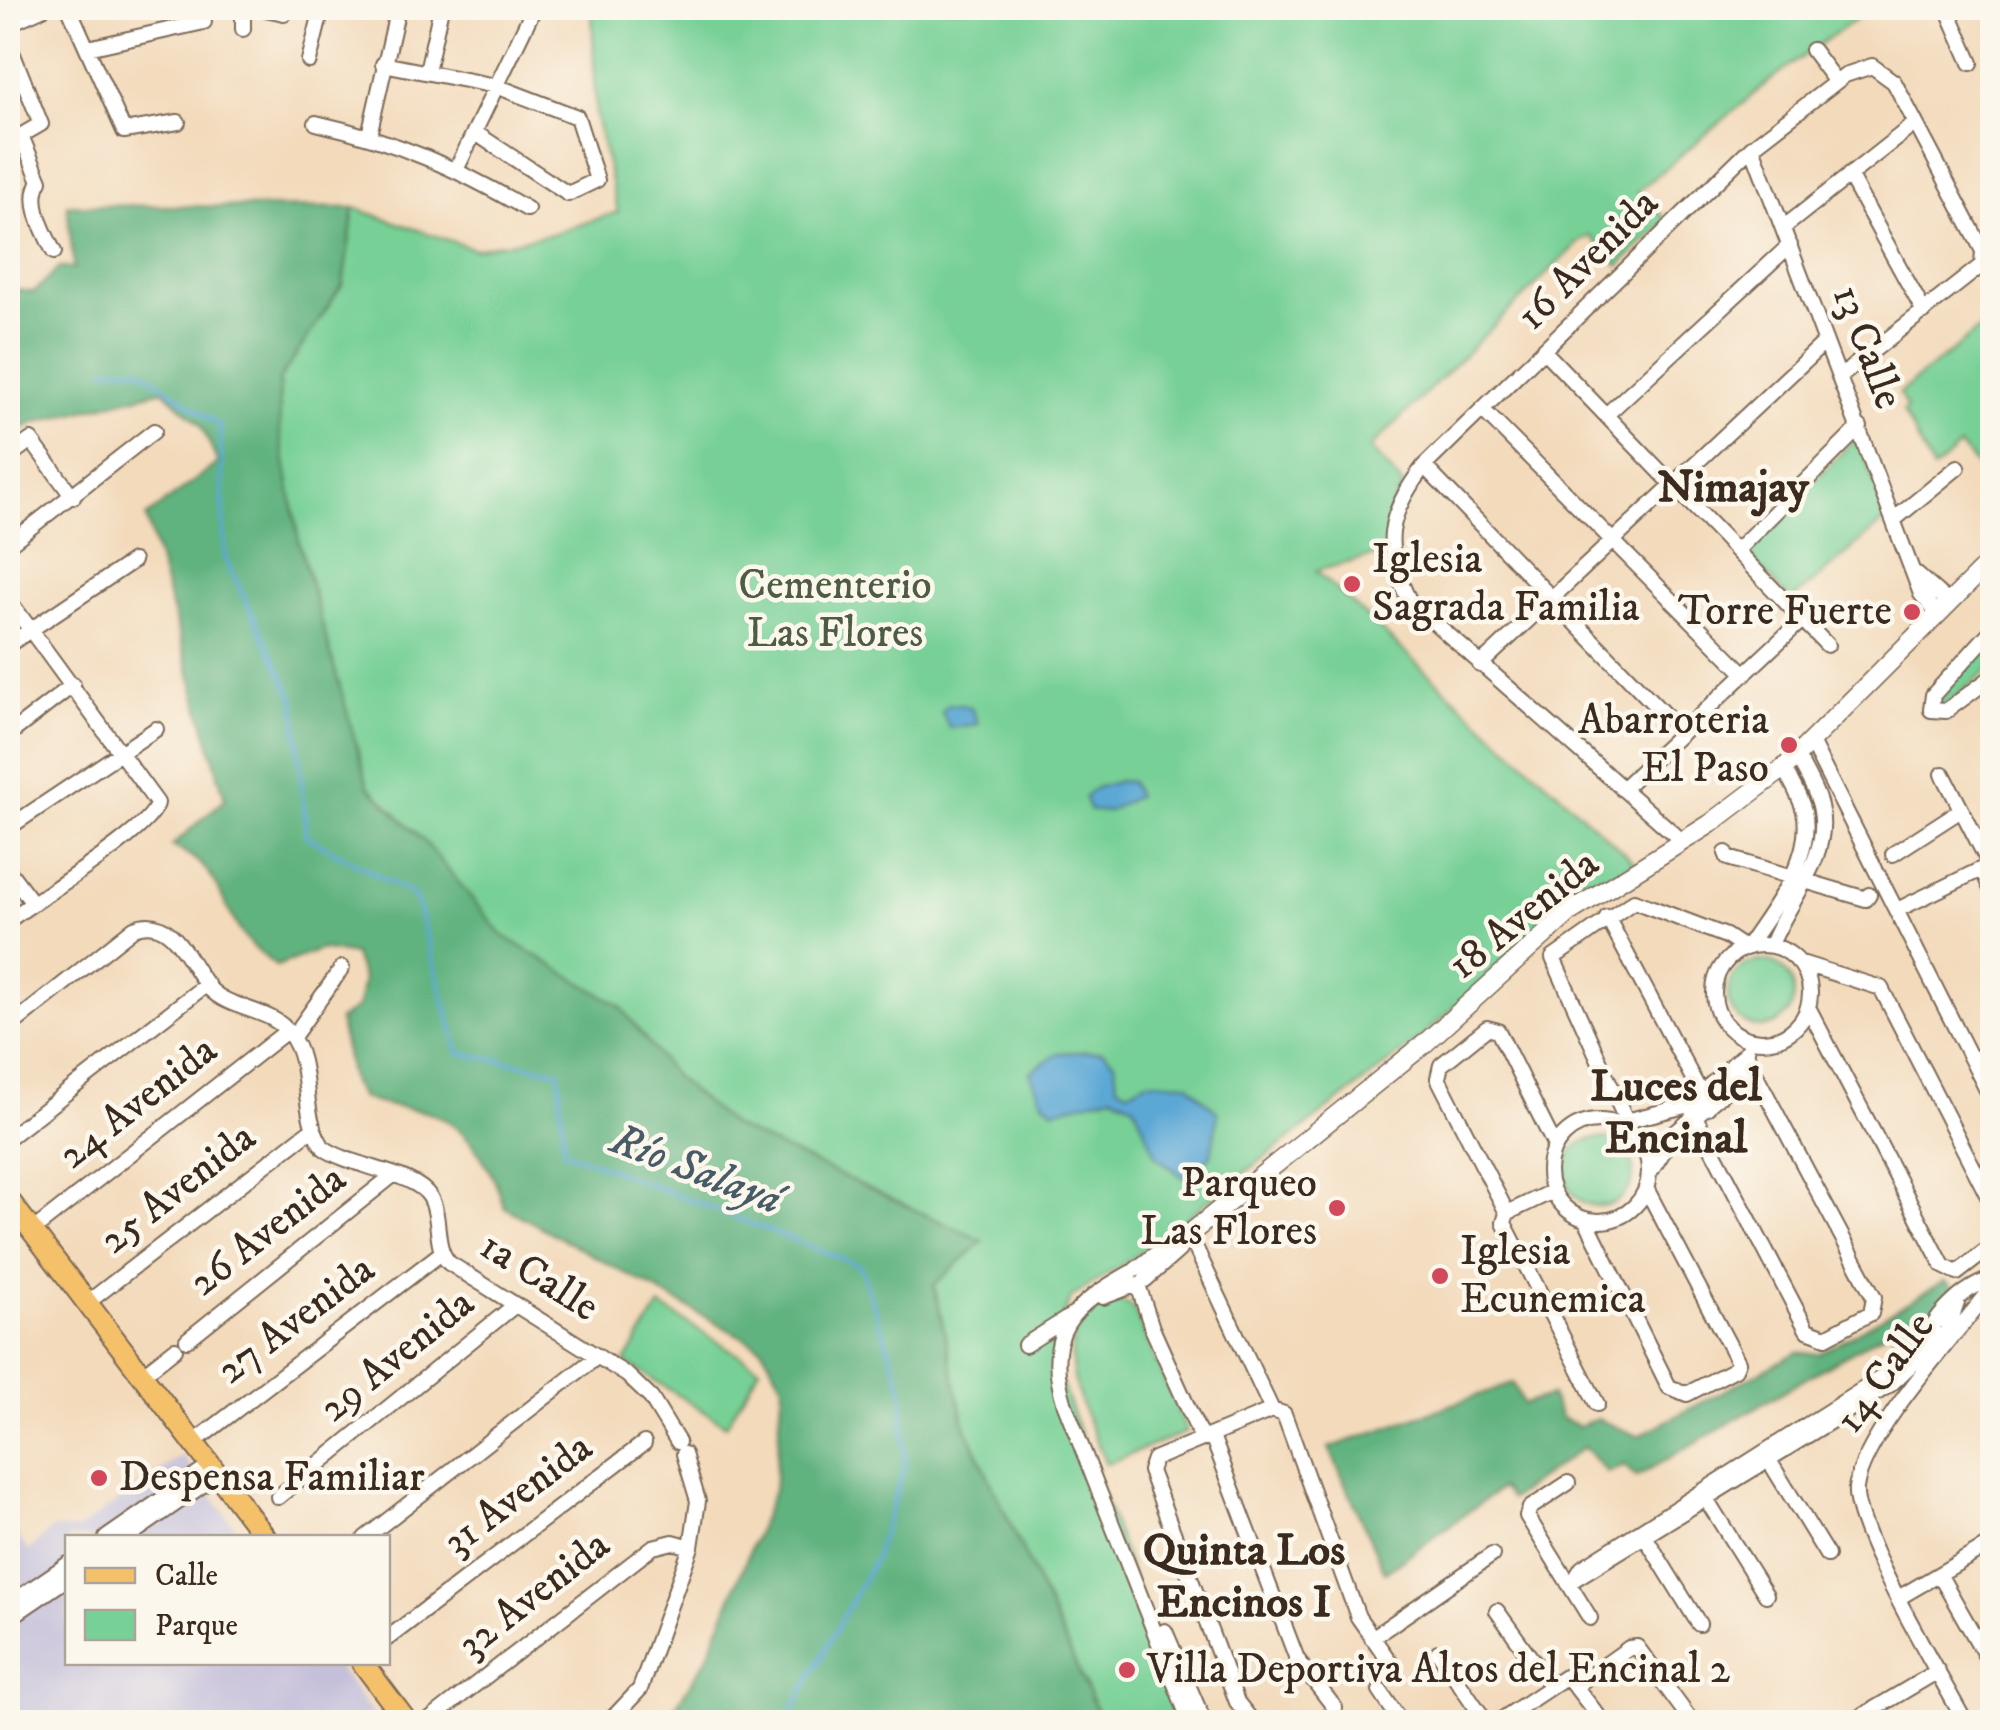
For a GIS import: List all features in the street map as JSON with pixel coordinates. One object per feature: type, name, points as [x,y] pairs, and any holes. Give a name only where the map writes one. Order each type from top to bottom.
[{"type":"main road","points":[[8,1199],[194,1443],[207,1475],[264,1535]]},
{"type":"main road","points":[[364,1665],[407,1722]]},
{"type":"street","points":[[8,24],[44,8]]},
{"type":"street","points":[[69,8],[124,131],[178,122]]},
{"type":"street","points":[[243,8],[243,29]]},
{"type":"street","points":[[261,8],[284,13]]},
{"type":"street","points":[[309,61],[322,8]]},
{"type":"street","points":[[369,136],[398,8]]},
{"type":"street","points":[[427,70],[442,8]]},
{"type":"street","points":[[457,168],[534,8]]},
{"type":"street","points":[[1947,8],[1971,63]]},
{"type":"street","points":[[88,48],[204,22]]},
{"type":"street","points":[[8,42],[10,62],[41,124],[15,140],[40,182],[34,195],[42,229],[54,252]]},
{"type":"street","points":[[1812,50],[1836,82]]},
{"type":"street","points":[[383,64],[496,86],[578,117],[598,180],[573,194],[474,132]]},
{"type":"street","name":"16 Avenida","points":[[1480,665],[1409,600],[1393,569],[1389,538],[1404,492],[1424,466],[1752,147],[1836,82],[1872,66],[1894,82],[1913,125]]},
{"type":"street","points":[[316,124],[369,136],[457,168],[527,210]]},
{"type":"street","points":[[1783,228],[1913,125],[1983,250],[1982,265],[1840,376]]},
{"type":"street","name":"13 Calle","points":[[1752,147],[1915,572],[1941,606]]},
{"type":"street","points":[[1849,175],[1924,312]]},
{"type":"street","points":[[1606,415],[1790,244]]},
{"type":"street","points":[[1682,841],[1480,665],[1825,342]]},
{"type":"street","points":[[1545,352],[1827,646]]},
{"type":"street","points":[[1483,410],[1745,674]]},
{"type":"street","points":[[1737,550],[1860,427]]},
{"type":"street","points":[[8,545],[154,431]]},
{"type":"street","points":[[8,457],[31,440],[73,497]]},
{"type":"street","points":[[1424,466],[1682,733]]},
{"type":"street","points":[[1896,518],[1958,466]]},
{"type":"street","name":"18 Avenida","points":[[1204,1722],[1074,1403],[1067,1377],[1069,1346],[1084,1310],[1137,1278],[1172,1241],[1185,1237],[1423,1045],[1557,923],[1682,841],[1790,762],[1941,606],[1992,560]]},
{"type":"street","points":[[8,645],[133,561]]},
{"type":"street","points":[[8,599],[157,803],[154,815],[110,851],[8,921]]},
{"type":"street","points":[[1622,790],[1803,619]]},
{"type":"street","points":[[1992,630],[1933,696],[1931,710],[1946,711],[1992,677]]},
{"type":"street","points":[[8,735],[73,685]]},
{"type":"street","points":[[8,828],[156,729]]},
{"type":"street","points":[[1810,742],[1992,1100]]},
{"type":"street","points":[[1771,945],[1798,879],[1822,834],[1819,802],[1790,762]]},
{"type":"street","points":[[1607,918],[1808,1330],[1826,1337],[1871,1313],[1874,1297],[1749,1050],[1725,1025],[1713,996],[1720,967],[1746,947],[1798,879],[1805,822],[1790,762]]},
{"type":"street","points":[[1943,774],[1988,866],[1992,890]]},
{"type":"street","points":[[1803,807],[1819,802]]},
{"type":"street","points":[[1894,854],[1961,810]]},
{"type":"street","points":[[1726,853],[1728,858],[1866,900],[1869,895]]},
{"type":"street","points":[[1897,910],[1988,866]]},
{"type":"street","points":[[8,870],[32,902]]},
{"type":"street","points":[[1650,1172],[1641,1142],[1622,1123],[1554,968],[1558,951],[1634,902],[1746,947],[1771,945],[1798,962],[1881,988],[1992,1204]]},
{"type":"street","points":[[8,1028],[144,924],[166,930],[222,998],[290,1034]]},
{"type":"street","points":[[1699,1107],[1622,1123],[1588,1122],[1564,1135],[1550,1161],[1552,1191],[1572,1214],[1586,1220],[1622,1217],[1647,1190],[1650,1172],[1675,1133],[1699,1107],[1736,1083],[1749,1050],[1786,1035],[1808,1007],[1810,991],[1798,962]]},
{"type":"street","name":"24 Avenida","points":[[32,1231],[290,1034],[342,968]]},
{"type":"street","points":[[8,1138],[207,984]]},
{"type":"street","points":[[1808,1007],[1943,1266],[1958,1273],[1992,1246]]},
{"type":"street","points":[[1555,1146],[1498,1031],[1487,1028],[1441,1066],[1438,1078],[1507,1212],[1504,1223],[1597,1404]]},
{"type":"street","name":"1a Calle","points":[[290,1034],[312,1130],[323,1146],[417,1184],[431,1198],[440,1254],[514,1306],[598,1356],[651,1398],[681,1448],[698,1501],[691,1547],[640,1689],[609,1722]]},
{"type":"street","points":[[1972,1060],[1992,1052]]},
{"type":"street","name":"25 Avenida","points":[[87,1303],[312,1130]]},
{"type":"street","name":"26 Avenida","points":[[142,1375],[392,1176]]},
{"type":"street","points":[[1586,1220],[1669,1387],[1687,1394],[1735,1369],[1738,1362],[1647,1190]]},
{"type":"street","points":[[1507,1212],[1552,1191]]},
{"type":"street","points":[[1185,1237],[1272,1410]]},
{"type":"street","name":"27 Avenida","points":[[194,1443],[440,1254]]},
{"type":"street","points":[[1137,1278],[1152,1328],[1207,1438],[1297,1659],[1335,1708]]},
{"type":"street","name":"18 Avenida","points":[[1025,1345],[1071,1315],[1088,1296],[1137,1278]]},
{"type":"street","points":[[1572,1580],[1646,1538],[1703,1494],[1770,1462],[1884,1376],[1896,1375],[1925,1348],[1934,1320],[1992,1279]]},
{"type":"street","name":"14 Calle","points":[[1965,1722],[1858,1510],[1860,1469],[1867,1452],[1992,1288]]},
{"type":"street","name":"29 Avenida","points":[[251,1518],[514,1306]]},
{"type":"street","points":[[1071,1315],[1060,1344],[1061,1392],[1190,1722]]},
{"type":"street","points":[[369,1535],[598,1356]]},
{"type":"street","points":[[1572,1580],[1582,1568],[1848,1406]]},
{"type":"street","points":[[1254,1722],[1237,1702],[1150,1471],[1154,1458],[1272,1410],[1284,1414],[1358,1617],[1392,1665]]},
{"type":"street","name":"31 Avenida","points":[[390,1636],[644,1443]]},
{"type":"street","points":[[1770,1462],[1827,1555]]},
{"type":"street","points":[[111,1535],[207,1475]]},
{"type":"street","points":[[130,1535],[207,1475]]},
{"type":"street","points":[[1568,1483],[1530,1508],[1527,1516],[1572,1580],[1590,1618]]},
{"type":"street","points":[[1703,1494],[1766,1595]]},
{"type":"street","points":[[1646,1538],[1700,1624]]},
{"type":"street","name":"32 Avenida","points":[[427,1722],[653,1547],[673,1542],[691,1547]]},
{"type":"street","points":[[1900,1597],[1992,1543]]},
{"type":"street","points":[[1372,1638],[1492,1555]]},
{"type":"street","points":[[8,1605],[65,1566]]},
{"type":"street","points":[[1939,1574],[1992,1667]]},
{"type":"street","points":[[8,1620],[65,1580]]},
{"type":"street","points":[[1496,1611],[1551,1686]]},
{"type":"street","points":[[1577,1685],[1629,1648],[1638,1648],[1692,1722]]},
{"type":"street","points":[[1438,1652],[1486,1722]]},
{"type":"street","points":[[1852,1722],[1938,1670]]},
{"type":"street","points":[[1507,1720],[1567,1676],[1604,1722]]},
{"type":"street","points":[[1380,1691],[1401,1722]]},
{"type":"shaded area","points":[[182,1455],[241,1535],[65,1535],[65,1665],[336,1665],[379,1722],[8,1722],[8,1523],[29,1551],[53,1528],[78,1530]]},
{"type":"green space","name":"Cementerio Las Flores","points":[[592,8],[1871,8],[1774,77],[1637,192],[1667,220],[1619,266],[1590,236],[1580,241],[1370,448],[1403,485],[1388,518],[1389,552],[1316,571],[1635,863],[1565,906],[1417,1041],[1143,1251],[1072,1297],[1059,1326],[1054,1363],[1186,1722],[1102,1722],[965,1426],[934,1285],[982,1241],[731,1125],[674,1076],[620,1006],[502,935],[426,844],[367,786],[299,542],[280,433],[279,380],[343,284],[354,208],[474,249],[552,234],[618,212],[596,116]]},
{"type":"green space","points":[[67,205],[354,208],[343,284],[279,380],[280,433],[299,542],[368,786],[426,843],[502,935],[620,1006],[674,1076],[731,1125],[983,1241],[934,1285],[965,1426],[1102,1722],[665,1722],[706,1660],[774,1490],[783,1385],[762,1348],[504,1207],[482,1157],[455,1126],[435,1115],[361,1097],[352,1083],[339,1020],[358,1007],[363,980],[354,955],[322,949],[276,966],[245,937],[209,873],[172,846],[225,799],[146,517],[218,463],[201,425],[163,390],[34,423],[8,437],[8,289],[34,292],[59,268],[74,268]]},
{"type":"green space","points":[[1992,319],[1992,479],[1989,481],[1960,446],[1933,470],[1903,411],[1907,408],[1899,393]]},
{"type":"green space","points":[[1857,437],[1888,518],[1791,601],[1745,551]]},
{"type":"green space","points":[[1992,639],[1992,667],[1942,708],[1935,699]]},
{"type":"green space","points":[[1761,961],[1785,970],[1794,994],[1785,1018],[1761,1027],[1737,1018],[1728,994],[1737,970]]},
{"type":"green space","points":[[1599,1138],[1623,1148],[1633,1172],[1623,1196],[1599,1206],[1575,1196],[1565,1172],[1575,1148]]},
{"type":"green space","points":[[1945,1281],[1954,1288],[1905,1352],[1891,1329],[1636,1477],[1624,1465],[1607,1473],[1584,1447],[1511,1499],[1501,1488],[1385,1572],[1329,1448],[1513,1383],[1523,1404],[1551,1396],[1561,1418],[1578,1426],[1598,1419],[1638,1436],[1798,1352],[1819,1354]]},
{"type":"green space","points":[[1118,1301],[1133,1307],[1187,1432],[1106,1464],[1076,1388],[1072,1348],[1077,1330],[1089,1314]]},
{"type":"green space","points":[[660,1306],[760,1368],[726,1425],[625,1362]]},
{"type":"water","points":[[948,705],[971,708],[978,724],[949,728],[942,712]]},
{"type":"water","points":[[1131,782],[1137,796],[1107,812],[1089,810],[1085,797],[1095,788]]},
{"type":"water","points":[[1102,1051],[1115,1062],[1117,1085],[1128,1091],[1147,1081],[1188,1083],[1218,1113],[1211,1156],[1184,1178],[1157,1157],[1134,1105],[1112,1095],[1054,1110],[1041,1099],[1030,1072],[1058,1053]]},
{"type":"waterway","name":"Río Salayá","points":[[105,369],[138,368],[220,426],[225,558],[295,701],[306,836],[415,896],[459,1053],[559,1071],[564,1151],[860,1266],[902,1386],[905,1466],[874,1560],[786,1722]]},
{"type":"place","name":"Iglesia Sagrada Familia","points":[[1352,584]]},
{"type":"place","name":"Torre Fuerte","points":[[1912,612]]},
{"type":"place","name":"Abarroteria El Paso","points":[[1789,745]]},
{"type":"place","name":"Parqueo Las Flores","points":[[1337,1208]]},
{"type":"place","name":"Iglesia Ecunemica","points":[[1440,1276]]},
{"type":"place","name":"Despensa Familiar","points":[[99,1478]]},
{"type":"place","name":"Villa Deportiva Altos del Encinal 2","points":[[1127,1670]]},
{"type":"district","name":"Nimajay","points":[[1733,488]]},
{"type":"district","name":"Luces del Encinal","points":[[1676,1113]]},
{"type":"district","name":"Quinta Los Encinos I","points":[[1244,1577]]}]
